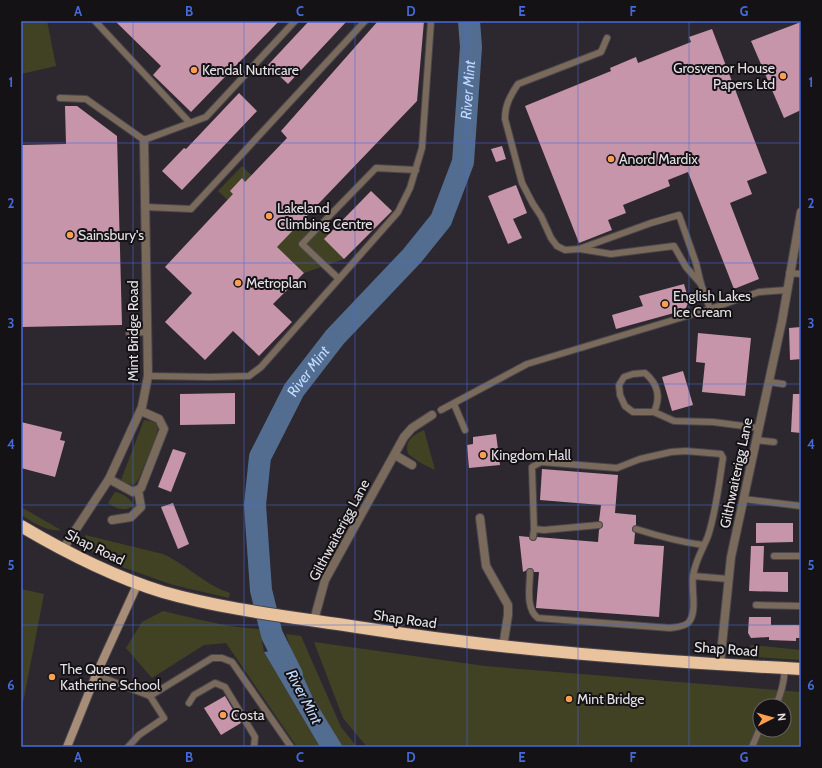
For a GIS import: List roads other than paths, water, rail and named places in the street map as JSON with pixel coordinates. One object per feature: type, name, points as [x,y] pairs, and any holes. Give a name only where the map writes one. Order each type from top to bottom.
[{"type":"highway","name":"Shap Road","points":[[21,526],[104,569],[138,583],[192,600],[250,611],[424,638],[503,647],[801,669]]},
{"type":"street","name":"Mint Bridge Road","points":[[63,549],[109,479],[141,411],[148,376],[144,140]]},
{"type":"street","name":"Gilthwaiterigg Lane","points":[[720,664],[731,557],[769,382],[801,212]]},
{"type":"street","points":[[109,479],[134,492],[141,488],[164,429],[159,419],[141,411]]},
{"type":"street","name":"Gilthwaiterigg Lane","points":[[314,620],[325,580],[404,437],[412,428],[432,415]]},
{"type":"street","points":[[395,455],[412,465]]},
{"type":"street","points":[[112,520],[130,517],[141,507],[138,490]]},
{"type":"street","points":[[480,518],[486,566],[508,605],[503,647]]},
{"type":"street","points":[[67,747],[96,675],[138,583]]},
{"type":"lane","points":[[95,21],[190,123]]},
{"type":"lane","points":[[60,98],[86,100],[144,140],[206,117],[296,21]]},
{"type":"lane","points":[[145,207],[191,209],[365,21]]},
{"type":"lane","points":[[148,376],[249,376],[261,367],[338,278],[398,212],[410,188],[422,148],[431,21]]},
{"type":"lane","points":[[607,38],[601,52],[518,84],[505,109],[505,119],[522,183],[541,216],[554,243],[566,250],[579,249],[611,254],[674,246],[686,267],[701,284]]},
{"type":"lane","points":[[338,278],[302,244],[376,168],[416,170]]},
{"type":"lane","points":[[579,249],[651,223],[679,216],[696,263],[701,284],[710,309]]},
{"type":"lane","points":[[789,273],[801,274]]},
{"type":"lane","points":[[441,410],[527,364],[710,309],[759,292],[787,290]]},
{"type":"lane","points":[[129,333],[147,332]]},
{"type":"lane","points":[[654,412],[658,404],[659,394],[652,379],[645,373],[624,377],[619,385],[620,395],[625,406],[633,412],[654,412],[671,420],[713,422],[759,428]]},
{"type":"lane","points":[[769,382],[782,384]]},
{"type":"lane","points":[[454,404],[465,430]]},
{"type":"lane","points":[[756,440],[774,442]]},
{"type":"lane","points":[[530,572],[531,608],[533,614],[538,618],[670,628],[681,627],[688,623],[692,613],[693,576],[703,545],[708,537],[722,464],[721,454],[716,452],[671,452],[640,459],[617,468],[541,462],[532,467],[533,537]]},
{"type":"lane","points":[[743,499],[801,506]]},
{"type":"lane","points":[[534,529],[544,530],[599,525]]},
{"type":"lane","points":[[636,529],[664,536],[676,542],[703,545]]},
{"type":"lane","points":[[774,556],[801,556]]},
{"type":"lane","points":[[693,576],[728,579]]},
{"type":"lane","points":[[756,605],[801,606],[801,602]]},
{"type":"lane","points":[[150,696],[212,658],[222,658],[232,662],[291,747]]},
{"type":"lane","points":[[780,698],[785,668]]},
{"type":"lane","points":[[96,675],[150,696],[164,718],[139,735],[128,747]]},
{"type":"lane","points":[[189,703],[194,695],[215,683],[225,686],[254,737],[254,747]]},
{"type":"water","points":[[290,648],[313,698],[343,747],[320,747],[264,652]]},
{"type":"waterway","name":"River Mint","points":[[292,675],[272,635],[261,590],[255,505],[260,457],[294,390],[335,337],[412,256],[441,220],[463,162],[471,47],[469,21]]},
{"type":"place","name":"Kendal Nutricare","points":[[194,70]]},
{"type":"place","name":"Grosvenor House Papers Ltd","points":[[783,76]]},
{"type":"place","name":"Anord Mardix","points":[[611,159]]},
{"type":"place","name":"Lakeland Climbing Centre","points":[[269,216]]},
{"type":"place","name":"Sainsbury's","points":[[70,235]]},
{"type":"place","name":"Metroplan","points":[[238,283]]},
{"type":"place","name":"English Lakes Ice Cream","points":[[665,304]]},
{"type":"place","name":"Kingdom Hall","points":[[483,455]]},
{"type":"place","name":"The Queen Katherine School","points":[[52,677]]},
{"type":"place","name":"Mint Bridge","points":[[569,699]]},
{"type":"place","name":"Costa","points":[[223,715]]}]
